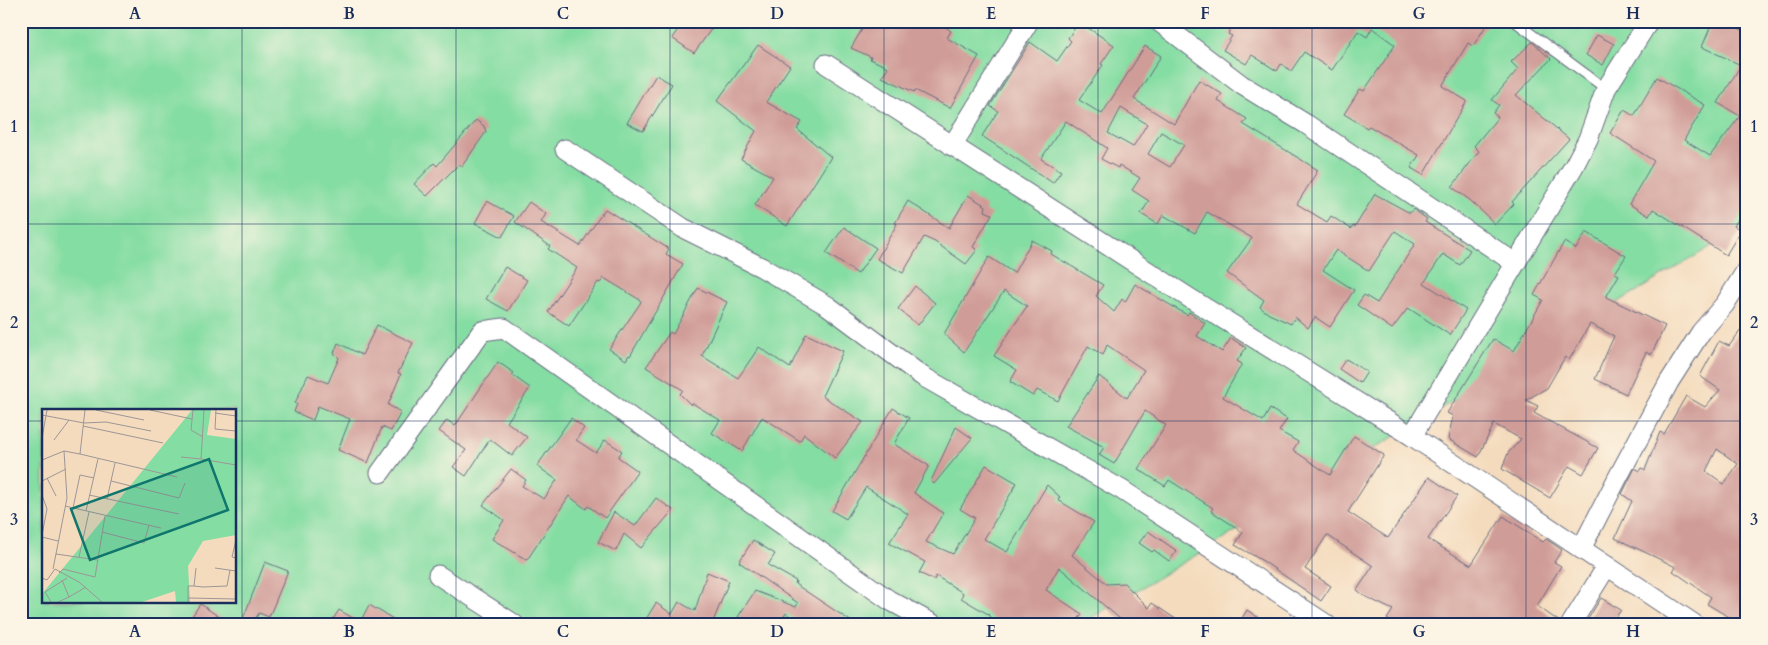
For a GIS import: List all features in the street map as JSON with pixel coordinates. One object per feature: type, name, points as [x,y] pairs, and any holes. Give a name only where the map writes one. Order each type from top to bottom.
[{"type":"street","points":[[952,146],[1029,21]]},
{"type":"street","points":[[1158,21],[1242,85],[1306,124],[1515,263]]},
{"type":"street","points":[[1412,436],[1574,166],[1588,140],[1606,89],[1649,21]]},
{"type":"street","points":[[826,64],[1191,299],[1412,436],[1694,624]]},
{"type":"street","points":[[565,149],[683,228],[761,267],[828,306],[922,376],[1122,490],[1320,622]]},
{"type":"street","points":[[1580,549],[1669,382],[1701,332],[1725,304],[1747,269]]},
{"type":"street","points":[[380,473],[482,330],[504,328],[889,600],[932,624]]},
{"type":"street","points":[[1571,624],[1607,566]]},
{"type":"street","points":[[438,575],[514,624]]},
{"type":"lane","points":[[1514,21],[1606,89]]},
{"type":"green space","points":[[21,21],[1747,21],[1747,225],[1081,624],[21,624]]},
{"type":"building","points":[[684,21],[717,21],[694,53],[672,38]]},
{"type":"building","points":[[867,21],[883,28],[886,21],[893,21],[906,27],[908,21],[937,21],[951,31],[947,38],[979,56],[950,108],[915,90],[914,92],[882,77],[888,67],[851,48]]},
{"type":"building","points":[[1234,21],[1489,21],[1473,46],[1468,43],[1442,86],[1467,101],[1423,175],[1411,168],[1419,155],[1344,114],[1360,89],[1364,91],[1395,45],[1372,28],[1367,37],[1358,31],[1332,70],[1304,52],[1291,71],[1281,64],[1277,71],[1252,55],[1246,64],[1223,50],[1232,36],[1228,34]]},
{"type":"building","points":[[1713,21],[1723,21],[1747,32],[1747,205],[1734,226],[1741,230],[1726,255],[1653,209],[1649,216],[1629,204],[1654,161],[1610,133],[1624,110],[1634,116],[1657,77],[1705,105],[1684,140],[1710,156],[1740,116],[1718,103],[1741,65],[1702,47]]},
{"type":"building","points":[[1079,22],[1114,45],[1079,100],[1102,114],[1145,46],[1161,56],[1134,99],[1174,124],[1199,80],[1222,94],[1218,101],[1247,119],[1243,124],[1318,170],[1297,204],[1327,222],[1331,216],[1351,229],[1353,226],[1355,227],[1375,194],[1410,213],[1413,209],[1427,219],[1425,222],[1470,250],[1460,265],[1443,254],[1424,283],[1466,310],[1450,335],[1408,308],[1392,329],[1357,305],[1364,295],[1377,303],[1415,244],[1395,231],[1369,271],[1336,250],[1323,270],[1354,290],[1330,327],[1315,317],[1308,328],[1295,317],[1291,324],[1269,314],[1260,307],[1264,300],[1227,273],[1252,238],[1207,212],[1195,233],[1163,215],[1158,224],[1141,214],[1149,201],[1132,190],[1140,178],[1119,165],[1118,168],[1101,159],[1107,148],[1066,121],[1041,159],[1061,171],[1053,183],[982,136],[998,111],[990,106],[1030,42],[1057,61],[1071,41],[1068,38]],"holes":[[[1121,108],[1147,124],[1133,147],[1108,133]],[[1161,132],[1184,145],[1170,167],[1148,154]]]},
{"type":"building","points":[[1597,35],[1614,44],[1603,65],[1586,55]]},
{"type":"building","points":[[1532,42],[1551,59],[1516,95],[1569,139],[1512,202],[1514,204],[1495,224],[1471,201],[1452,187],[1479,151],[1474,146],[1498,117],[1493,113],[1499,105],[1492,100],[1518,69],[1511,62]]},
{"type":"building","points":[[758,45],[790,66],[766,102],[802,122],[797,129],[831,157],[787,226],[755,205],[773,177],[741,159],[756,131],[717,101]]},
{"type":"building","points":[[656,75],[672,84],[643,131],[627,123]]},
{"type":"building","points":[[476,120],[484,126],[486,132],[462,166],[459,164],[427,196],[414,184],[434,163],[437,166]]},
{"type":"building","points":[[968,195],[986,206],[985,211],[992,214],[973,247],[977,250],[966,264],[935,242],[924,237],[903,273],[877,259],[908,201],[949,228]]},
{"type":"building","points":[[487,201],[514,216],[502,237],[475,223]]},
{"type":"building","points":[[529,202],[546,214],[541,222],[580,246],[605,209],[669,249],[666,254],[683,264],[626,360],[609,349],[641,302],[640,300],[604,278],[600,283],[598,282],[569,326],[548,312],[577,268],[548,249],[550,246],[515,222]]},
{"type":"building","points":[[844,227],[876,248],[858,274],[826,253]]},
{"type":"building","points":[[1586,232],[1626,256],[1615,273],[1619,275],[1606,297],[1665,326],[1651,355],[1646,352],[1626,394],[1595,379],[1614,336],[1590,324],[1569,360],[1565,357],[1547,388],[1526,400],[1538,406],[1534,413],[1598,448],[1583,474],[1569,466],[1550,498],[1502,469],[1508,453],[1521,439],[1494,424],[1478,457],[1448,439],[1453,416],[1447,413],[1493,339],[1514,351],[1543,300],[1534,295],[1564,242],[1576,249]]},
{"type":"building","points":[[1032,240],[1052,251],[1051,254],[1103,285],[1096,296],[1114,312],[1122,299],[1125,302],[1135,284],[1187,315],[1189,312],[1205,323],[1197,336],[1222,352],[1231,338],[1246,348],[1237,361],[1242,364],[1223,397],[1263,421],[1270,409],[1287,419],[1279,431],[1298,442],[1293,450],[1330,475],[1354,436],[1384,455],[1348,512],[1388,538],[1429,477],[1457,496],[1428,539],[1471,565],[1503,516],[1543,542],[1546,539],[1562,550],[1554,562],[1561,566],[1537,606],[1560,622],[1560,624],[1394,624],[1387,619],[1393,610],[1366,597],[1357,590],[1373,566],[1327,535],[1305,569],[1331,586],[1321,601],[1263,561],[1235,545],[1243,532],[1211,511],[1213,508],[1169,480],[1165,486],[1138,469],[1166,425],[1145,411],[1114,464],[1099,455],[1104,447],[1066,426],[1099,376],[1127,398],[1144,370],[1107,345],[1103,355],[1088,346],[1058,401],[1037,390],[1033,396],[1010,382],[1017,370],[994,356],[1027,306],[1004,291],[964,352],[944,334],[989,257],[1014,273]]},
{"type":"building","points":[[505,267],[527,280],[508,311],[486,299]]},
{"type":"building","points":[[915,286],[935,303],[918,325],[898,309]]},
{"type":"building","points":[[698,288],[727,302],[702,356],[738,378],[759,347],[790,368],[806,334],[843,351],[822,396],[863,422],[835,458],[804,434],[800,441],[762,417],[742,451],[712,433],[720,420],[692,403],[691,405],[680,394],[683,390],[646,367],[670,332],[673,334]]},
{"type":"building","points":[[1747,322],[1747,610],[1739,623],[1707,604],[1711,597],[1673,571],[1676,567],[1615,538],[1632,501],[1622,494],[1635,468],[1640,471],[1642,468],[1645,470],[1660,432],[1664,434],[1686,396],[1705,407],[1720,390],[1700,376],[1719,341],[1729,346]],"holes":[[[1717,449],[1738,464],[1724,484],[1706,471]]]},
{"type":"building","points":[[377,325],[413,343],[398,373],[401,374],[388,405],[401,412],[391,431],[382,427],[368,463],[338,450],[350,419],[318,406],[313,420],[294,412],[297,404],[295,403],[308,375],[328,383],[339,358],[334,353],[338,343],[362,355]]},
{"type":"building","points":[[1346,359],[1367,372],[1360,383],[1339,369]]},
{"type":"building","points":[[498,362],[514,373],[512,375],[530,388],[507,422],[527,437],[512,456],[490,439],[466,476],[453,467],[466,450],[439,431],[447,420],[455,426]]},
{"type":"building","points":[[893,408],[909,418],[894,444],[929,466],[914,493],[943,513],[926,542],[953,554],[975,518],[960,509],[986,465],[1017,483],[984,539],[1007,552],[1047,485],[1060,497],[1058,500],[1094,522],[1072,555],[1107,584],[1124,583],[1149,608],[1152,603],[1183,624],[1126,624],[1059,567],[1046,590],[1082,614],[1075,624],[998,624],[988,614],[961,598],[963,593],[936,576],[934,580],[919,573],[925,562],[889,543],[908,514],[866,487],[846,519],[832,511]]},
{"type":"building","points":[[571,418],[584,428],[576,440],[596,453],[605,440],[622,451],[618,457],[638,471],[605,518],[588,506],[586,509],[569,496],[527,560],[492,539],[504,520],[483,505],[511,469],[526,480],[522,486],[544,499],[557,480],[537,466]]},
{"type":"building","points":[[956,427],[972,438],[934,484],[931,481]]},
{"type":"building","points":[[656,498],[673,510],[641,548],[624,534],[616,551],[598,542],[614,512],[635,526]]},
{"type":"building","points":[[1148,531],[1177,551],[1169,561],[1154,550],[1152,552],[1139,543]]},
{"type":"building","points":[[753,540],[775,554],[768,565],[796,581],[795,584],[855,624],[800,624],[786,613],[779,624],[748,624],[738,617],[755,591],[796,607],[798,603],[739,562]]},
{"type":"building","points":[[265,562],[288,571],[269,617],[259,613],[252,624],[241,624]]},
{"type":"building","points":[[707,572],[729,581],[713,622],[717,624],[643,624],[656,603],[672,614],[679,602],[695,611]]},
{"type":"building","points":[[1601,598],[1621,610],[1611,624],[1585,624]]},
{"type":"building","points":[[200,604],[230,624],[187,624]]},
{"type":"building","points":[[369,605],[402,624],[330,624],[339,610],[360,622]]},
{"type":"building","points":[[1247,610],[1268,624],[1238,624]]}]
